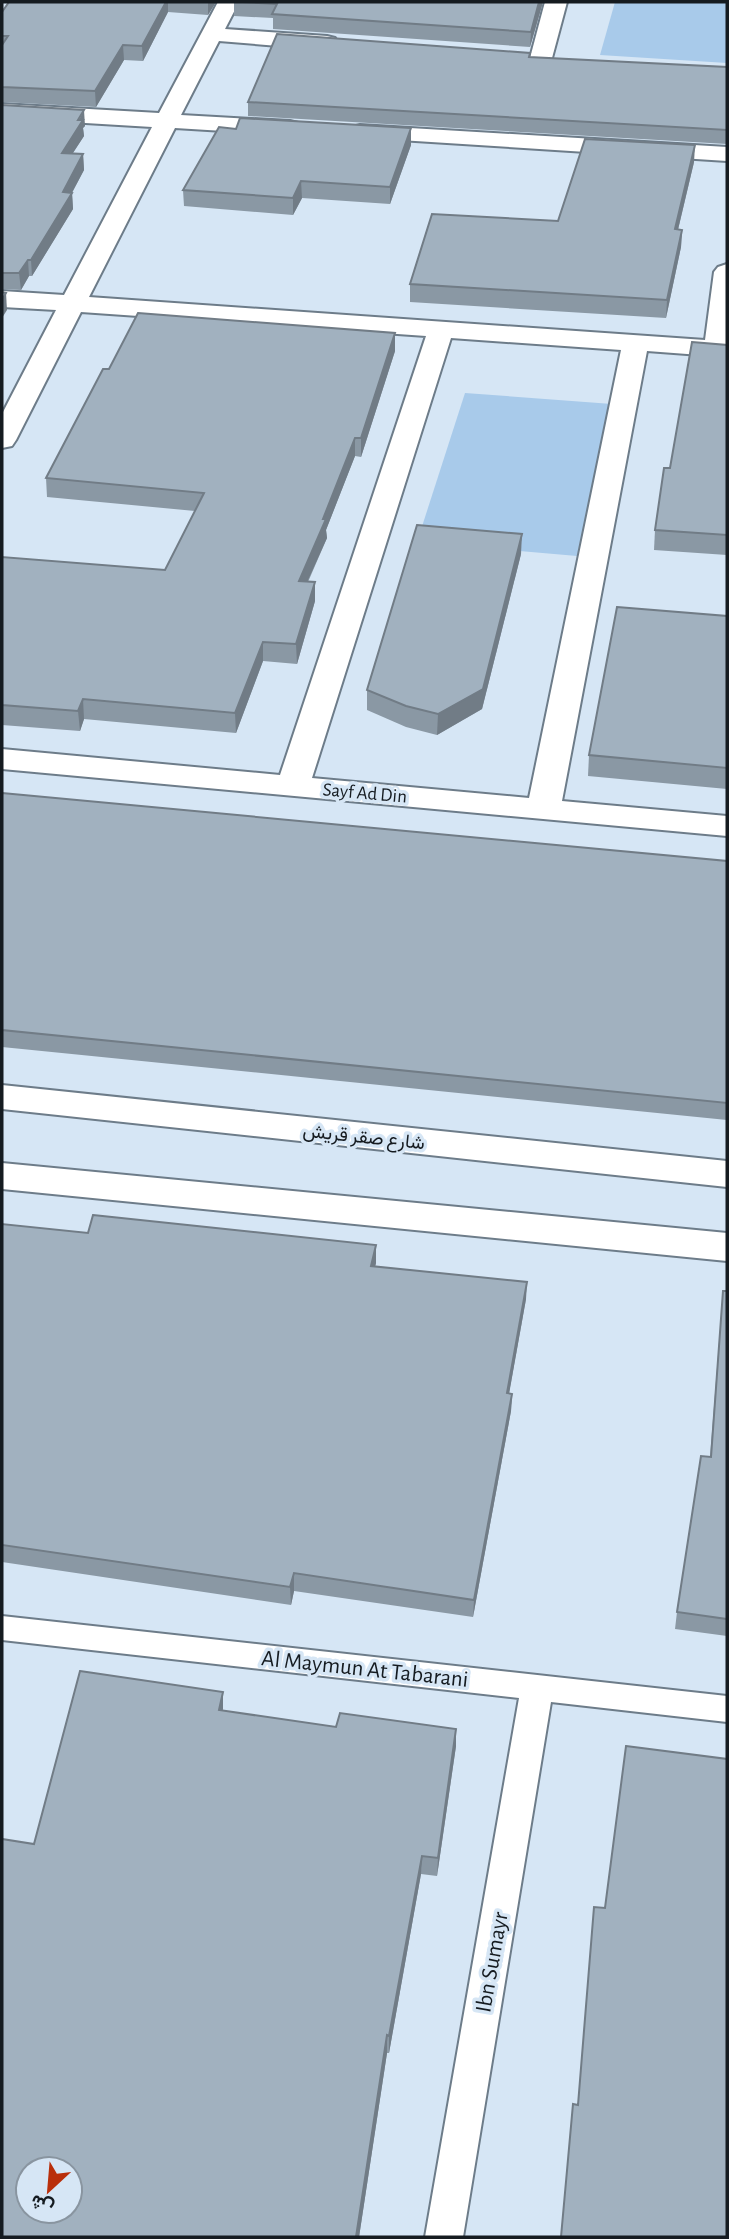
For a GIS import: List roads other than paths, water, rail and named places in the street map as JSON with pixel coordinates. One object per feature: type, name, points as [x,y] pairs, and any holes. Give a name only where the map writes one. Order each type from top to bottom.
[{"type":"street","points":[[2,439],[228,2]]},
{"type":"street","points":[[541,58],[556,2]]},
{"type":"street","points":[[211,34],[349,44]]},
{"type":"street","points":[[514,56],[568,60]]},
{"type":"street","points":[[2,111],[317,130]]},
{"type":"street","points":[[344,131],[727,154]]},
{"type":"street","points":[[2,299],[722,349],[727,272]]},
{"type":"street","points":[[293,786],[441,328]]},
{"type":"street","points":[[544,809],[636,342]]},
{"type":"street","name":"Sayf Ad Din","points":[[2,759],[727,826]]},
{"type":"street","name":"شارع صقر قريش","points":[[2,1097],[727,1174]]},
{"type":"street","points":[[2,1175],[727,1247]]},
{"type":"lane","name":"Al Maymun At Tabarani","points":[[2,1628],[727,1709]]},
{"type":"lane","name":"Ibn Sumayr","points":[[444,2237],[537,1687]]}]
